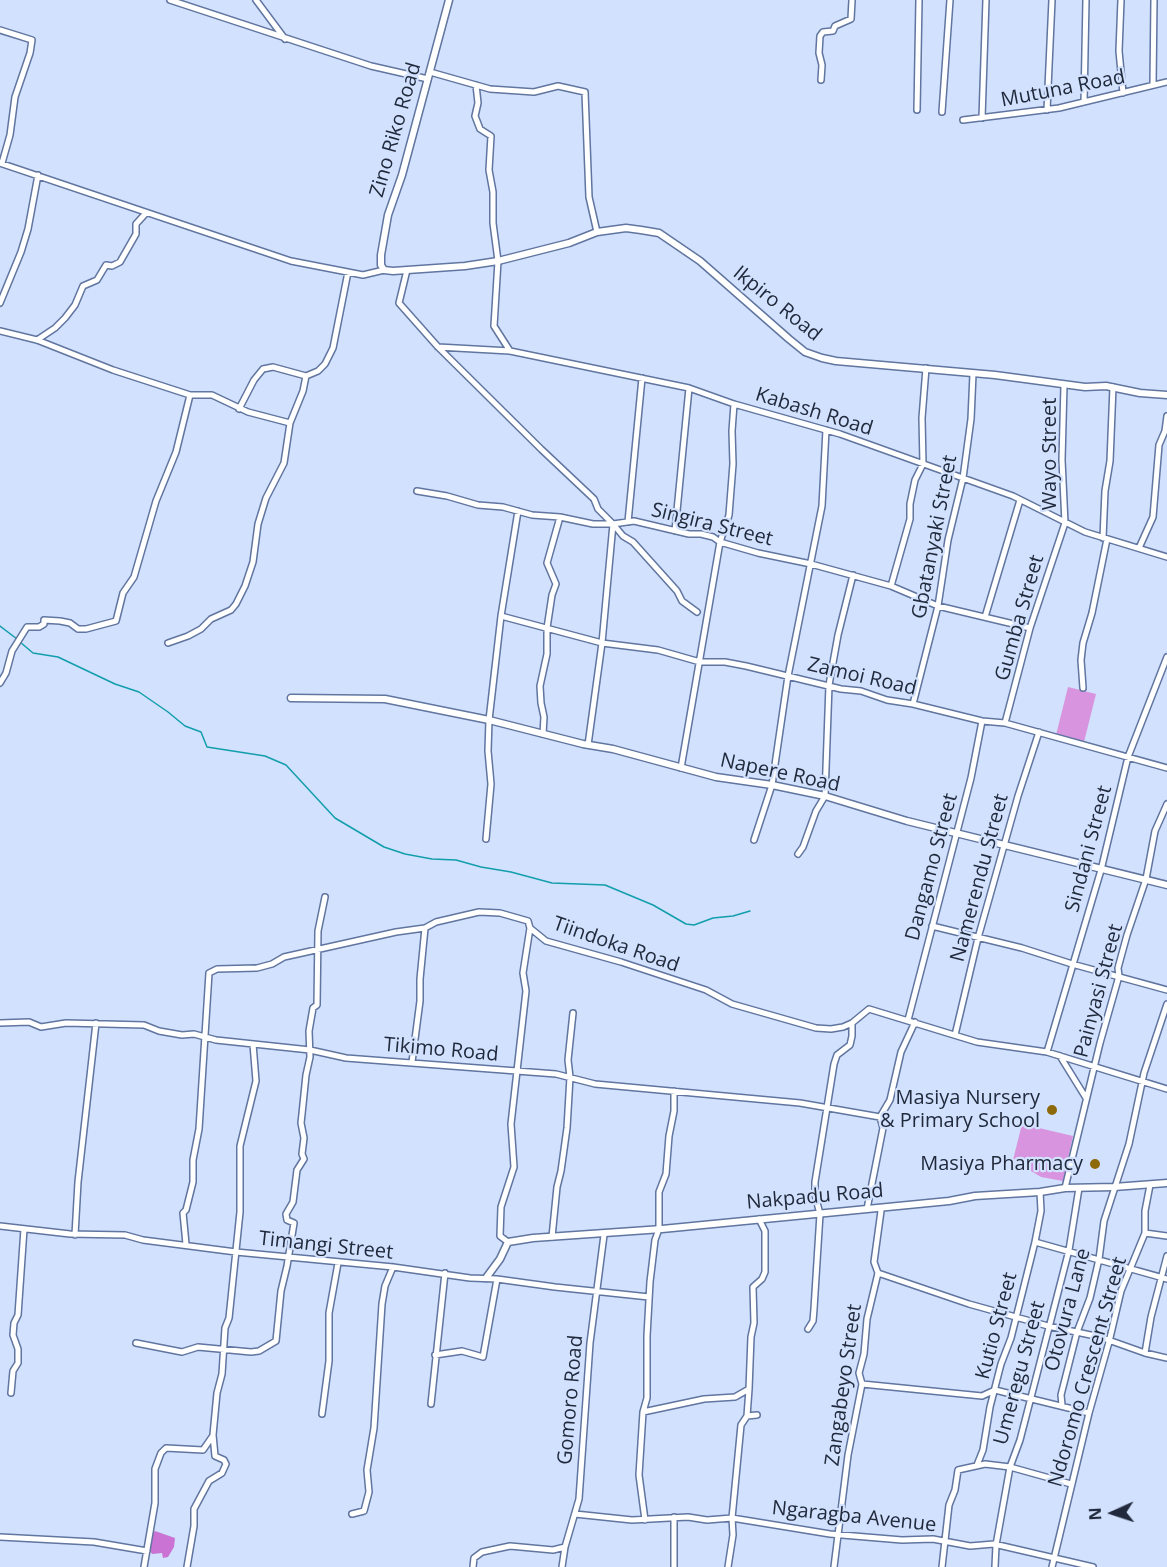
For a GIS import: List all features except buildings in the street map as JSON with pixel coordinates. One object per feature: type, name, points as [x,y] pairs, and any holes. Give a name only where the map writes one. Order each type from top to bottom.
[{"type":"street","points":[[170,0],[371,66],[428,79]]},
{"type":"street","points":[[256,0],[285,39]]},
{"type":"street","name":"Zino Riko Road","points":[[384,270],[381,265],[382,242],[388,215],[402,175],[449,0]]},
{"type":"street","points":[[821,80],[820,36],[823,32],[833,31],[836,26],[851,19],[852,0]]},
{"type":"street","points":[[917,110],[919,0]]},
{"type":"street","points":[[942,112],[950,0]]},
{"type":"street","points":[[982,118],[986,0]]},
{"type":"street","points":[[1047,110],[1052,0]]},
{"type":"street","points":[[1083,102],[1086,0]]},
{"type":"street","points":[[1121,0],[1119,51],[1123,93]]},
{"type":"street","points":[[1154,0],[1154,85]]},
{"type":"street","points":[[0,30],[32,40],[15,97],[10,135],[1,163],[291,261],[363,275],[384,270]]},
{"type":"street","points":[[430,72],[445,74],[490,89],[534,92],[558,86],[585,92],[589,196],[597,232]]},
{"type":"street","name":"Mutuna Road","points":[[963,120],[1047,110],[1167,82]]},
{"type":"street","points":[[476,85],[478,103],[475,116],[480,129],[491,136],[489,170],[493,192],[493,223],[498,261],[494,326],[510,351]]},
{"type":"street","points":[[0,303],[26,237],[38,176]]},
{"type":"street","points":[[37,340],[65,318],[75,305],[83,286],[97,280],[106,265],[112,266],[120,262],[136,234],[136,224],[146,213]]},
{"type":"street","name":"Ikpiro Road","points":[[384,270],[407,270],[498,261],[569,243],[597,232],[626,228],[658,233],[700,261],[805,352],[836,361],[926,368],[1064,384],[1113,387],[1140,393],[1167,394]]},
{"type":"street","points":[[407,270],[399,303],[438,347],[594,499],[603,516],[614,524],[623,536],[633,542],[677,591],[682,601],[697,612]]},
{"type":"street","points":[[239,409],[254,380],[263,369],[273,367],[306,376],[318,371],[325,364],[333,348],[348,272]]},
{"type":"street","points":[[0,331],[37,340],[114,370],[190,395],[212,396],[239,409],[290,423]]},
{"type":"street","name":"Kabash Road","points":[[438,347],[510,351],[689,388],[734,404],[826,430],[963,478],[1020,500],[1065,523],[1167,557]]},
{"type":"street","points":[[891,586],[910,519],[910,504],[915,480],[923,464],[922,418],[926,368]]},
{"type":"street","name":"Gbatanyaki Street","points":[[913,704],[938,606],[948,540],[963,478],[971,419],[973,374]]},
{"type":"street","points":[[168,643],[188,636],[211,619],[231,610],[236,604],[253,562],[258,524],[266,498],[284,463],[290,423],[306,384],[306,376]]},
{"type":"street","points":[[628,522],[642,378]]},
{"type":"street","name":"Wayo Street","points":[[1064,384],[1062,460],[1065,523]]},
{"type":"street","points":[[1083,688],[1081,660],[1083,643],[1092,613],[1105,538],[1105,490],[1110,461],[1113,387]]},
{"type":"street","points":[[675,531],[689,388]]},
{"type":"street","points":[[0,683],[6,673],[12,651],[27,627],[39,627],[44,624],[44,620],[70,623],[78,629],[86,630],[116,621],[123,593],[134,577],[156,501],[176,452],[190,395]]},
{"type":"street","points":[[681,768],[720,542],[729,515],[734,404]]},
{"type":"street","points":[[1139,549],[1153,518],[1159,445],[1165,431],[1167,416]]},
{"type":"street","points":[[754,840],[772,785],[788,675],[822,506],[826,430]]},
{"type":"street","name":"Singira Street","points":[[417,491],[447,496],[478,506],[503,507],[532,515],[560,517],[594,524],[634,521],[675,531],[701,534],[758,553],[811,564],[891,586],[938,606],[1030,628]]},
{"type":"street","points":[[985,617],[1020,500]]},
{"type":"street","points":[[486,839],[491,784],[488,751],[489,720],[501,616],[518,511]]},
{"type":"street","points":[[543,734],[544,717],[540,686],[547,654],[547,628],[552,595],[556,584],[547,563],[560,517]]},
{"type":"street","name":"Gumba Street","points":[[1005,723],[1030,628],[1065,523]]},
{"type":"street","points":[[588,745],[602,643],[614,524]]},
{"type":"street","points":[[798,854],[803,847],[816,811],[825,796],[829,685],[838,635],[853,575]]},
{"type":"street","name":"Zamoi Road","points":[[501,616],[602,643],[658,650],[700,662],[725,662],[861,691],[887,700],[982,721],[1005,723],[1167,768]]},
{"type":"street","name":"Sindani Street","points":[[1047,1052],[1101,870],[1128,758],[1167,657]]},
{"type":"street","name":"Napere Road","points":[[291,698],[385,699],[489,720],[588,745],[614,749],[716,777],[825,796],[849,805],[956,834],[1167,885]]},
{"type":"street","name":"Dangamo Street","points":[[908,1020],[972,778],[982,721]]},
{"type":"street","name":"Namerendu Street","points":[[955,1035],[978,938],[1018,796],[1039,732]]},
{"type":"street","name":"Painyasi Street","points":[[1065,1188],[1100,1043],[1119,976],[1127,935],[1146,879],[1155,831],[1167,804]]},
{"type":"street","points":[[136,1343],[182,1352],[198,1347],[251,1352],[259,1351],[276,1341],[281,1291],[294,1223],[287,1220],[286,1214],[293,1202],[297,1170],[304,1159],[301,1123],[310,1050],[309,1031],[313,1008],[317,1005],[318,931],[325,897]]},
{"type":"street","name":"Tiindoka Road","points":[[206,1038],[209,973],[217,969],[257,968],[272,964],[284,957],[396,932],[425,928],[436,922],[479,912],[500,913],[528,921],[530,928],[546,941],[621,962],[706,990],[732,1004],[816,1028],[831,1029],[852,1023],[869,1009],[908,1020]]},
{"type":"street","points":[[932,926],[1022,948],[1167,990]]},
{"type":"street","points":[[412,1062],[420,1001],[425,928]]},
{"type":"street","points":[[486,1278],[500,1259],[508,1242],[500,1236],[501,1207],[514,1167],[511,1124],[526,991],[523,973],[530,928]]},
{"type":"street","name":"Otovura Lane","points":[[1062,1405],[1061,1395],[1077,1332],[1090,1298],[1100,1259],[1104,1221],[1129,1144],[1144,1073],[1167,1004]]},
{"type":"street","points":[[552,1237],[557,1187],[567,1128],[570,1077],[568,1060],[573,1012]]},
{"type":"street","points":[[908,1020],[977,1042],[1047,1052],[1167,1089]]},
{"type":"street","name":"Tikimo Road","points":[[0,1023],[29,1022],[41,1027],[66,1023],[144,1025],[159,1032],[194,1034],[206,1038],[310,1050],[346,1058],[412,1062],[453,1068],[484,1067],[570,1077],[595,1084],[640,1090],[674,1091],[828,1107],[880,1117]]},
{"type":"street","points":[[867,1209],[883,1128],[880,1117],[890,1100],[901,1052],[915,1022]]},
{"type":"street","points":[[75,1235],[78,1182],[96,1023]]},
{"type":"street","points":[[808,1329],[813,1322],[820,1214],[815,1195],[815,1182],[834,1064],[837,1055],[849,1045],[852,1023]]},
{"type":"street","points":[[186,1244],[183,1213],[186,1210],[193,1182],[193,1160],[199,1129],[206,1038]]},
{"type":"street","points":[[187,1567],[194,1526],[194,1509],[209,1481],[225,1470],[226,1464],[224,1460],[215,1456],[213,1435],[217,1393],[222,1374],[225,1328],[229,1318],[240,1212],[240,1146],[256,1081],[253,1044]]},
{"type":"street","points":[[1060,1056],[1086,1098]]},
{"type":"street","points":[[645,1520],[639,1475],[643,1412],[647,1398],[649,1297],[655,1240],[659,1229],[659,1192],[666,1174],[669,1136],[674,1111],[674,1091]]},
{"type":"street","name":"Nakpadu Road","points":[[508,1242],[604,1235],[1065,1188],[1167,1184]]},
{"type":"street","name":"Ndoromo Crescent Street","points":[[1052,1567],[1121,1291],[1145,1233],[1145,1211],[1150,1185]]},
{"type":"street","name":"Umeregu Street","points":[[995,1567],[996,1545],[1010,1467],[1020,1440],[1068,1252],[1078,1188]]},
{"type":"street","name":"Kutio Street","points":[[977,1465],[1001,1364],[1017,1317],[1035,1242],[1041,1211],[1041,1192]]},
{"type":"street","name":"Zangabeyo Street","points":[[834,1567],[848,1455],[862,1384],[859,1373],[864,1354],[867,1319],[878,1273],[874,1262],[881,1211],[879,1208]]},
{"type":"street","points":[[728,1567],[733,1535],[732,1518],[741,1425],[749,1409],[751,1337],[754,1323],[753,1287],[762,1279],[765,1272],[765,1231],[771,1218]]},
{"type":"street","points":[[759,1219],[765,1231]]},
{"type":"street","name":"Timangi Street","points":[[0,1226],[75,1235],[125,1235],[143,1240],[236,1252],[393,1267],[462,1277],[649,1297]]},
{"type":"street","points":[[11,1393],[13,1371],[18,1363],[18,1349],[13,1335],[14,1323],[18,1315],[24,1228]]},
{"type":"street","points":[[1145,1233],[1167,1236]]},
{"type":"street","name":"Gomoro Road","points":[[562,1567],[565,1547],[579,1499],[590,1342],[604,1235]]},
{"type":"street","points":[[1035,1242],[1164,1278]]},
{"type":"street","points":[[1144,1353],[1164,1278],[1167,1256]]},
{"type":"street","points":[[322,1414],[329,1361],[328,1313],[338,1263]]},
{"type":"street","points":[[352,1514],[364,1511],[369,1492],[367,1470],[374,1428],[382,1304],[384,1286],[393,1267]]},
{"type":"street","points":[[431,1404],[445,1273]]},
{"type":"street","points":[[878,1273],[929,1292],[1167,1358]]},
{"type":"street","points":[[435,1355],[462,1352],[483,1357],[497,1279]]},
{"type":"street","points":[[862,1384],[982,1396],[995,1390],[1089,1413]]},
{"type":"street","points":[[643,1412],[704,1399],[735,1397],[749,1389]]},
{"type":"street","points":[[747,1416],[756,1414],[749,1409]]},
{"type":"street","points":[[144,1567],[155,1503],[155,1469],[161,1453],[166,1448],[203,1450],[213,1435]]},
{"type":"street","points":[[942,1567],[949,1504],[955,1490],[958,1470],[977,1465],[1010,1467],[1071,1484]]},
{"type":"street","name":"Ngaragba Avenue","points":[[575,1514],[632,1521],[674,1517],[707,1520],[732,1518],[837,1535],[902,1540],[933,1539],[970,1545],[996,1545],[1093,1567]]},
{"type":"street","points":[[674,1517],[674,1567]]},
{"type":"street","points":[[0,1537],[94,1542],[147,1551]]},
{"type":"street","points":[[473,1567],[474,1558],[482,1552],[510,1546],[554,1550],[565,1547]]},
{"type":"shaded area","points":[[1068,687],[1096,694],[1084,742],[1056,735]]},
{"type":"shaded area","points":[[1022,1124],[1073,1136],[1063,1181],[1041,1177],[1013,1160]]},
{"type":"shaded area","points":[[155,1531],[175,1538],[174,1547],[168,1557],[163,1558],[162,1553],[152,1554],[149,1548],[152,1534]]},
{"type":"waterway","points":[[0,626],[17,639]]},
{"type":"waterway","points":[[20,642],[33,653],[58,657],[115,684],[139,692],[185,726],[201,732],[207,747],[265,756],[286,765],[335,818],[384,847],[405,854],[432,859],[456,860],[552,883],[605,885],[653,905],[686,924],[694,925],[713,918],[750,911]]},
{"type":"place","name":"Masiya Nursery & Primary School","points":[[1052,1110]]},
{"type":"place","name":"Masiya Pharmacy","points":[[1095,1164]]}]
